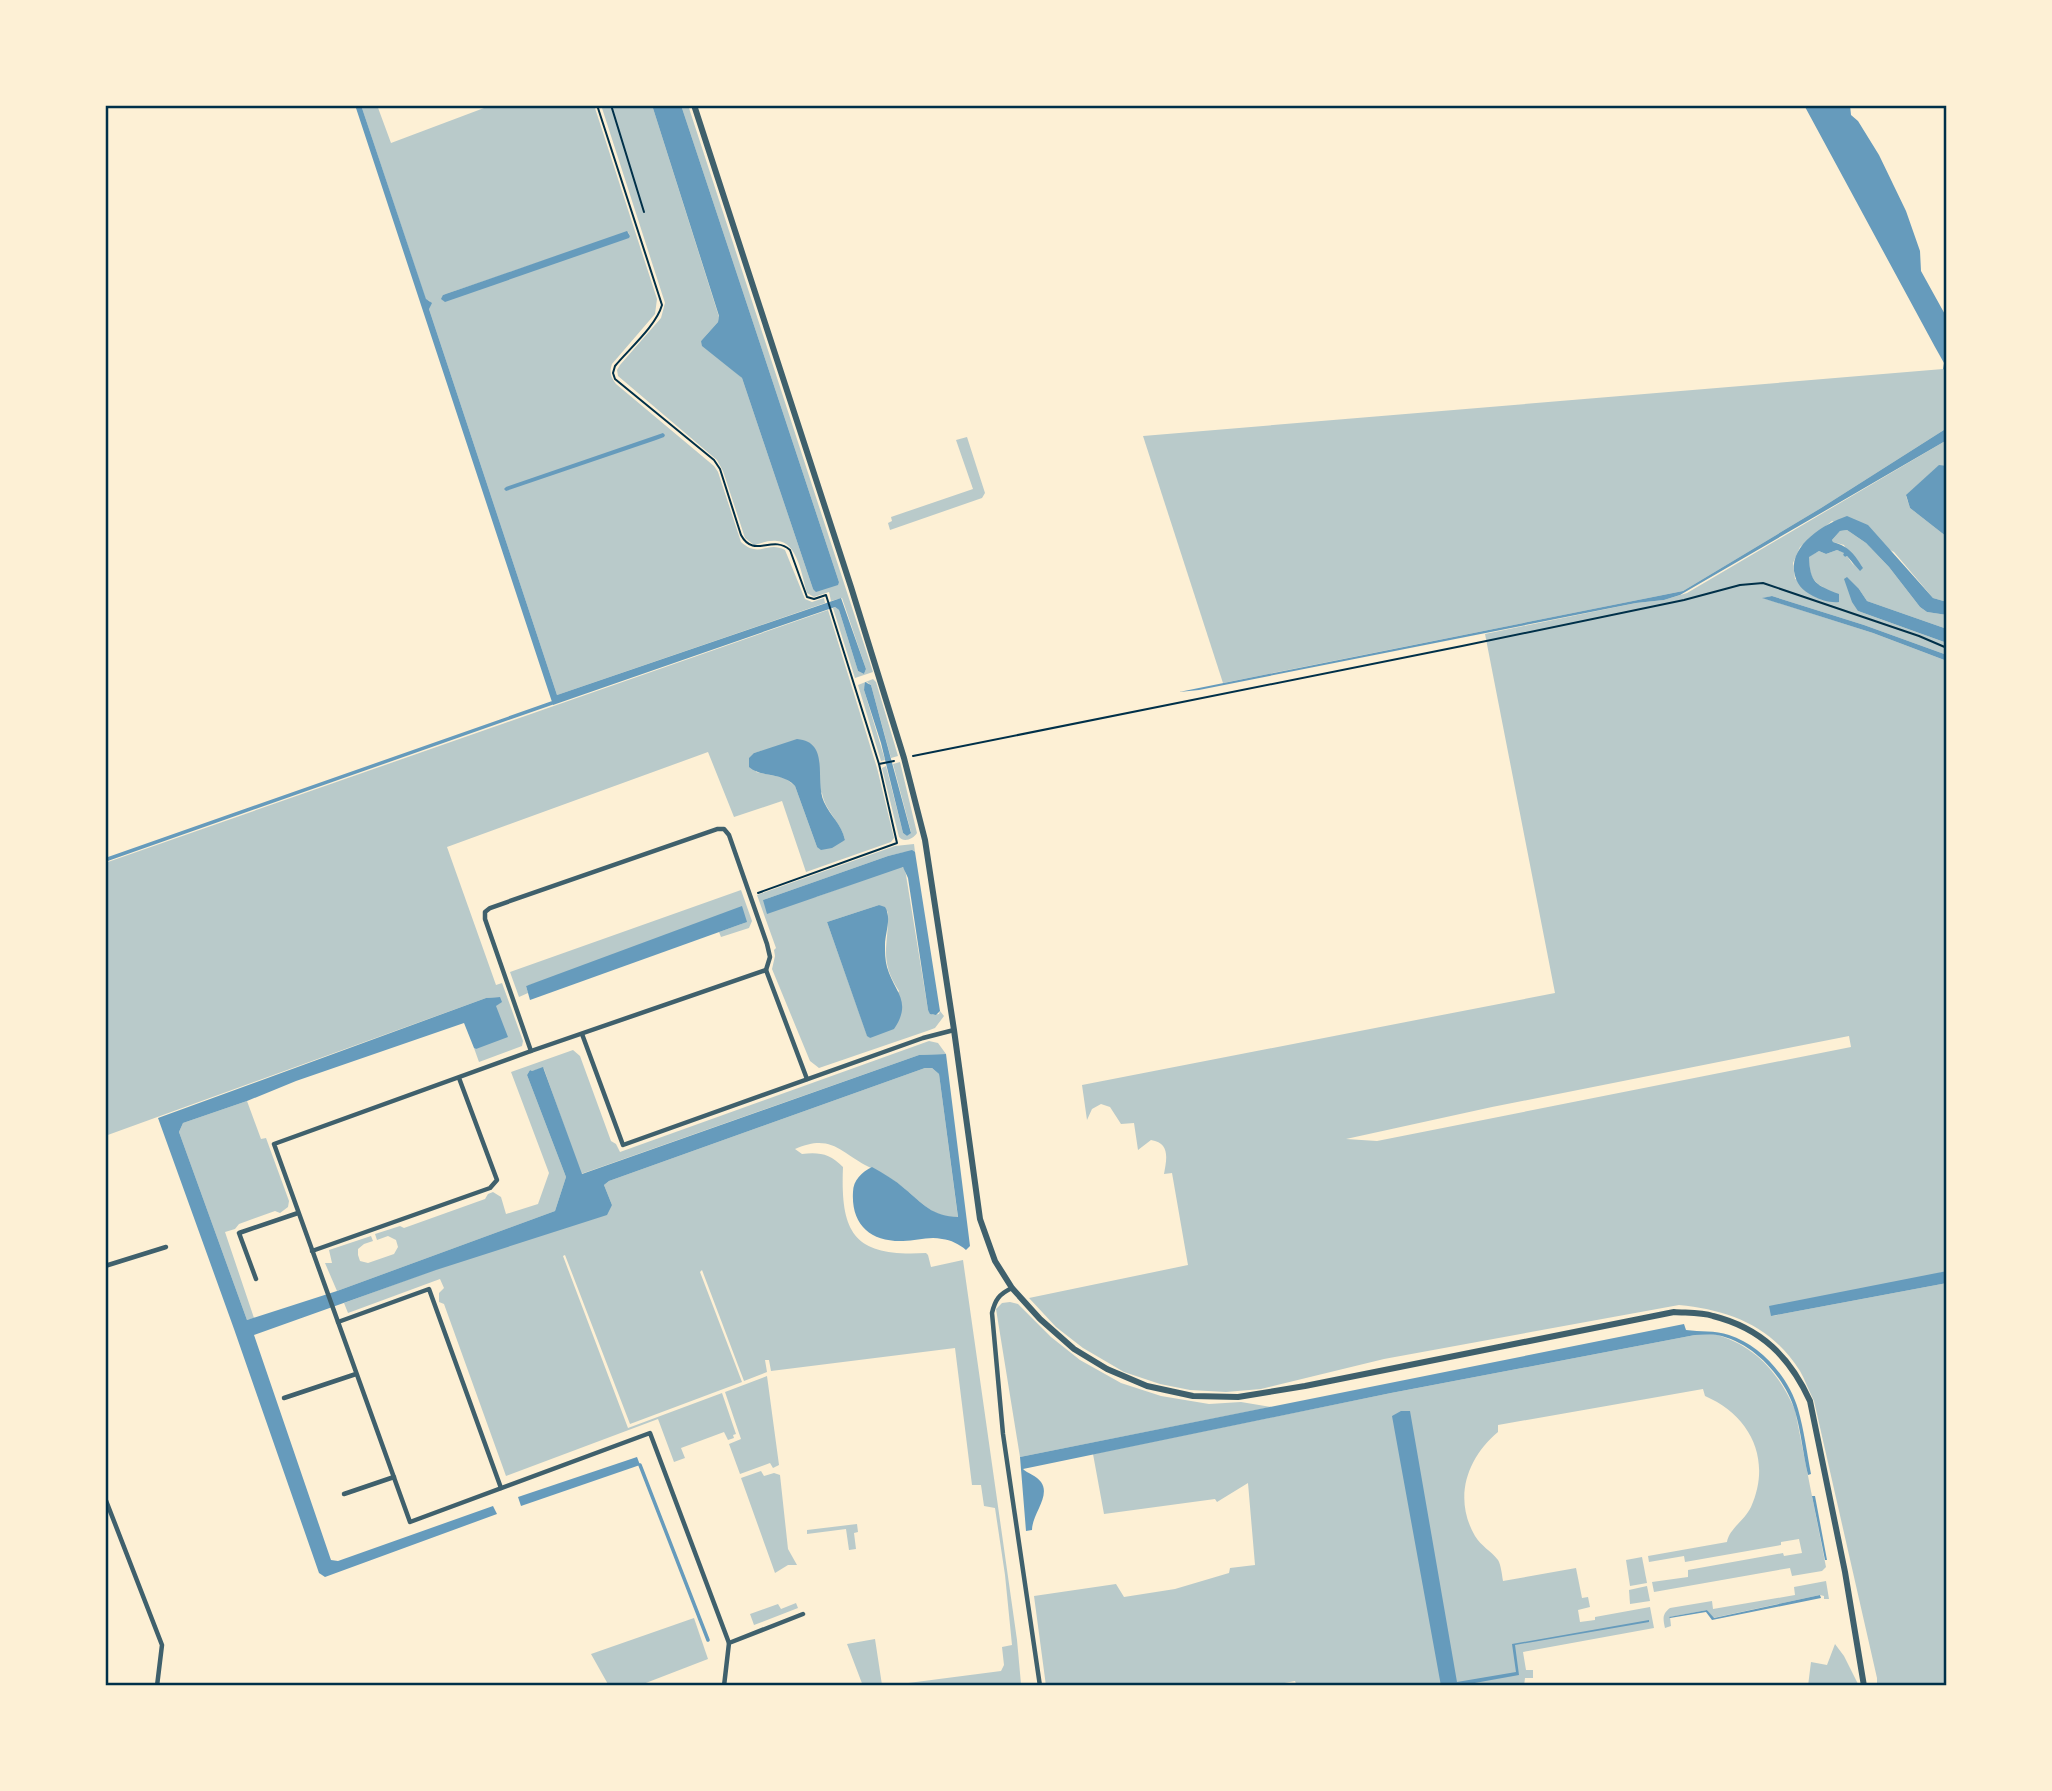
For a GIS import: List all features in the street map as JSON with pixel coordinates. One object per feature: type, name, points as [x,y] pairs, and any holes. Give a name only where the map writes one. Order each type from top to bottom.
[{"type":"street","points":[[694,105],[855,600],[925,840],[979,1220],[995,1261],[1012,1288],[1040,1319],[1074,1349],[1107,1369],[1147,1386],[1193,1396],[1238,1397],[1305,1386],[1674,1312],[1711,1315],[1737,1324],[1758,1335],[1782,1354],[1800,1379],[1810,1401],[1845,1572],[1864,1686]]},
{"type":"street","points":[[531,1051],[485,919],[485,912],[717,829],[724,829],[729,835],[770,957],[766,970],[807,1079]]},
{"type":"street","points":[[724,1686],[729,1643],[650,1433],[410,1522],[274,1144],[766,970]]},
{"type":"street","points":[[582,1034],[623,1145],[923,1038],[954,1030]]},
{"type":"street","points":[[312,1251],[490,1188],[497,1180],[459,1078]]},
{"type":"street","points":[[256,1279],[239,1233],[299,1213]]},
{"type":"street","points":[[105,1266],[166,1247]]},
{"type":"street","points":[[1012,1288],[1002,1292],[995,1301],[992,1313],[1003,1434],[1040,1686]]},
{"type":"street","points":[[338,1322],[429,1290],[501,1488]]},
{"type":"street","points":[[285,1398],[356,1374]]},
{"type":"street","points":[[344,1494],[394,1477]]},
{"type":"street","points":[[105,1499],[162,1645],[157,1686]]},
{"type":"street","points":[[729,1643],[803,1614]]},
{"type":"path","points":[[597,105],[662,305],[654,322],[615,366],[615,379],[714,460],[720,469],[741,536],[747,544],[756,547],[776,543],[786,546],[790,550],[807,597],[814,599],[826,595],[880,764],[897,843],[750,895]]},
{"type":"path","points":[[611,105],[644,212]]},
{"type":"path","points":[[880,764],[1684,600],[1740,585],[1763,583],[1947,648]]},
{"type":"shaded area","points":[[361,105],[377,105],[391,143],[492,105],[594,105],[657,299],[655,314],[612,364],[612,377],[616,384],[714,466],[741,542],[753,549],[779,547],[785,550],[805,599],[812,602],[824,598],[825,603],[557,695],[429,309],[430,301],[426,300]],"holes":[[[628,232],[630,236],[443,295]]]},
{"type":"shaded area","points":[[601,105],[652,105],[719,317],[718,322],[701,341],[742,378],[813,589],[839,582],[681,105],[688,105],[873,672],[855,678],[833,608],[839,610],[858,671],[864,674],[866,669],[842,598],[831,601],[829,592],[814,597],[807,593],[798,561],[790,547],[784,543],[771,541],[754,545],[745,538],[717,460],[618,376],[620,365],[661,318],[665,303]]},
{"type":"shaded area","points":[[1943,369],[1947,373],[1947,428],[1683,591],[1223,683],[1143,436]]},
{"type":"shaded area","points":[[967,437],[985,493],[982,498],[890,530],[888,523],[892,521],[891,517],[973,489],[956,440]]},
{"type":"shaded area","points":[[1947,440],[1947,466],[1939,466],[1906,496],[1910,508],[1947,537],[1947,602],[1933,598],[1894,552],[1832,521],[1800,547],[1793,563],[1795,579],[1823,587],[1811,574],[1809,556],[1819,551],[1826,554],[1837,550],[1845,553],[1843,555],[1847,556],[1854,566],[1844,545],[1832,540],[1840,531],[1847,530],[1866,543],[1889,567],[1920,607],[1927,612],[1947,615],[1947,629],[1867,601],[1859,589],[1858,611],[1947,643],[1947,655],[1772,596],[1763,598],[1873,633],[1947,661],[1947,1271],[1772,1316],[1947,1283],[1947,1686],[1877,1686],[1814,1401],[1789,1355],[1763,1332],[1732,1316],[1679,1305],[1384,1359],[1261,1389],[1226,1392],[1190,1390],[1160,1384],[1124,1372],[1083,1348],[1056,1327],[1029,1298],[1188,1265],[1172,1173],[1164,1174],[1164,1148],[1151,1140],[1138,1150],[1134,1123],[1121,1124],[1110,1107],[1101,1104],[1092,1109],[1087,1120],[1082,1085],[1555,993],[1485,634],[1636,603],[1664,600],[1687,593]],"holes":[[[1849,1036],[1851,1047],[1377,1141],[1346,1139]]]},
{"type":"shaded area","points":[[828,610],[877,768],[894,838],[891,842],[806,872],[782,801],[734,817],[708,752],[447,847],[496,985],[502,983],[523,1041],[522,1046],[479,1062],[474,1048],[476,1049],[500,997],[486,998],[105,1136],[105,863]],"holes":[[[764,750],[822,793],[845,840],[817,847],[795,786],[785,778],[756,772],[754,753]]]},
{"type":"shaded area","points":[[873,679],[898,756],[891,758],[871,685],[867,682],[864,690],[885,760],[881,761],[858,685]]},
{"type":"shaded area","points":[[900,762],[917,833],[906,840],[899,837],[882,768],[886,766],[903,833],[907,836],[911,832],[893,764]]},
{"type":"shaded area","points":[[914,844],[915,852],[888,856],[763,900],[816,897],[901,866],[905,869],[928,1010],[933,1015],[939,1014],[940,1011],[944,1016],[935,1028],[819,1068],[810,1061],[772,969],[776,948],[757,895],[895,846]],"holes":[[[879,905],[888,912],[887,961],[899,991],[870,1038],[827,922]]]},
{"type":"shaded area","points":[[741,890],[752,921],[749,928],[721,937],[719,932],[747,922],[526,986],[528,993],[519,997],[510,972]]},
{"type":"shaded area","points":[[929,1041],[938,1043],[946,1054],[919,1055],[581,1174],[544,1069],[530,1070],[527,1075],[566,1177],[555,1211],[337,1291],[325,1263],[332,1263],[329,1250],[371,1236],[373,1241],[358,1249],[360,1261],[368,1263],[394,1254],[398,1247],[396,1240],[388,1236],[377,1240],[375,1234],[400,1226],[404,1228],[485,1199],[493,1192],[501,1197],[506,1214],[538,1204],[549,1173],[511,1072],[573,1050],[580,1056],[611,1141],[620,1152]]},
{"type":"shaded area","points":[[925,1068],[932,1068],[939,1074],[958,1218],[929,1209],[893,1180],[835,1146],[818,1143],[795,1149],[802,1154],[824,1155],[843,1167],[843,1191],[849,1226],[868,1246],[883,1251],[926,1253],[931,1267],[963,1260],[1021,1684],[885,1686],[1001,1671],[1004,1665],[1002,1647],[1012,1645],[995,1508],[984,1506],[981,1485],[972,1485],[955,1348],[771,1371],[769,1360],[765,1360],[767,1372],[744,1381],[702,1270],[700,1272],[742,1382],[630,1424],[565,1255],[563,1256],[628,1428],[722,1393],[736,1434],[728,1440],[724,1432],[681,1448],[685,1458],[674,1462],[658,1419],[506,1476],[444,1304],[439,1302],[439,1293],[444,1288],[440,1279],[348,1313],[344,1303],[612,1205],[604,1185],[609,1181]]},
{"type":"shaded area","points":[[247,1101],[261,1139],[266,1138],[289,1201],[288,1207],[280,1213],[275,1211],[225,1232],[254,1318],[247,1320],[179,1132],[183,1123]]},
{"type":"shaded area","points":[[1002,1303],[1018,1304],[1051,1337],[1080,1360],[1121,1383],[1161,1396],[1209,1404],[1241,1402],[1271,1407],[1020,1457],[996,1309]]},
{"type":"shaded area","points":[[1714,1334],[1742,1345],[1764,1362],[1781,1384],[1795,1410],[1826,1567],[1822,1571],[1792,1576],[1790,1568],[1654,1592],[1652,1582],[1688,1577],[1688,1570],[1783,1553],[1784,1556],[1802,1553],[1799,1539],[1781,1542],[1781,1545],[1685,1562],[1684,1556],[1649,1562],[1648,1556],[1727,1542],[1751,1507],[1757,1490],[1758,1456],[1753,1441],[1735,1415],[1705,1396],[1703,1389],[1498,1425],[1498,1432],[1487,1442],[1471,1466],[1464,1493],[1468,1522],[1477,1540],[1498,1560],[1503,1581],[1576,1568],[1582,1598],[1588,1597],[1590,1607],[1578,1610],[1580,1622],[1650,1607],[1654,1628],[1523,1652],[1526,1670],[1533,1670],[1533,1678],[1525,1678],[1524,1686],[1297,1686],[1295,1681],[1269,1686],[1046,1686],[1034,1596],[1116,1584],[1124,1597],[1175,1589],[1229,1573],[1230,1568],[1255,1565],[1248,1483],[1217,1502],[1215,1499],[1104,1514],[1093,1454],[1391,1393],[1695,1335]]},
{"type":"shaded area","points":[[767,1376],[779,1465],[773,1468],[770,1463],[740,1474],[729,1444],[741,1439],[725,1392]]},
{"type":"shaded area","points":[[761,1471],[764,1476],[774,1473],[780,1475],[788,1549],[797,1565],[788,1565],[775,1573],[741,1478]]},
{"type":"shaded area","points":[[857,1524],[858,1532],[854,1533],[856,1549],[849,1550],[846,1529],[807,1534],[807,1530]]},
{"type":"shaded area","points":[[1642,1557],[1647,1583],[1630,1586],[1626,1560]]},
{"type":"shaded area","points":[[1826,1581],[1829,1599],[1820,1595],[1713,1618],[1707,1610],[1670,1617],[1671,1626],[1665,1628],[1664,1617],[1670,1608],[1712,1601],[1713,1609],[1795,1595],[1794,1587]]},
{"type":"shaded area","points":[[1647,1586],[1650,1601],[1630,1604],[1629,1590]]},
{"type":"shaded area","points":[[796,1603],[798,1608],[754,1625],[750,1614],[778,1604],[781,1609]]},
{"type":"shaded area","points":[[694,1618],[708,1659],[638,1686],[609,1686],[591,1654]]},
{"type":"shaded area","points":[[875,1639],[882,1685],[885,1686],[863,1686],[847,1644]]},
{"type":"shaded area","points":[[1835,1644],[1859,1686],[1808,1686],[1811,1662],[1827,1665]]},
{"type":"water","points":[[355,105],[361,105],[426,299],[432,303],[429,309],[557,695],[841,598],[866,669],[864,674],[858,671],[839,610],[835,607],[553,705]]},
{"type":"water","points":[[652,105],[681,105],[838,585],[816,592],[813,589],[742,378],[702,346],[701,341],[718,322],[719,316]]},
{"type":"water","points":[[1804,105],[1850,105],[1851,115],[1858,121],[1879,155],[1906,211],[1920,251],[1921,271],[1947,318],[1947,373],[1943,369],[1944,363]]},
{"type":"water","points":[[627,231],[629,238],[445,302],[441,299],[443,295]]},
{"type":"water","points":[[1947,428],[1947,440],[1680,595],[1179,692],[1683,591]]},
{"type":"water","points":[[663,433],[664,437],[656,440],[506,491],[504,489],[506,487]]},
{"type":"water","points":[[1939,465],[1947,466],[1947,537],[1910,508],[1906,495]]},
{"type":"water","points":[[1847,516],[1868,525],[1933,598],[1947,602],[1947,615],[1927,612],[1920,607],[1889,567],[1866,543],[1847,530],[1840,531],[1832,540],[1854,555],[1863,568],[1860,571],[1844,553],[1837,550],[1826,554],[1819,551],[1809,557],[1813,578],[1820,585],[1839,594],[1839,602],[1819,599],[1803,589],[1796,580],[1794,571],[1798,552],[1819,530]]},
{"type":"water","points":[[1847,577],[1867,601],[1947,629],[1947,643],[1858,611],[1844,579]]},
{"type":"water","points":[[1772,596],[1947,655],[1947,661],[1873,633],[1762,598]]},
{"type":"water","points":[[865,682],[871,685],[911,833],[907,836],[903,833],[881,743],[864,690]]},
{"type":"water","points":[[797,739],[808,742],[818,754],[821,793],[845,840],[832,848],[821,850],[817,847],[795,786],[785,779],[760,773],[749,767],[749,758],[754,753]]},
{"type":"water","points":[[912,850],[915,852],[940,1011],[936,1015],[930,1014],[928,1010],[908,878],[903,867],[767,914],[763,900]]},
{"type":"water","points":[[879,905],[887,911],[886,962],[900,997],[902,1011],[894,1029],[870,1038],[867,1036],[827,922]]},
{"type":"water","points":[[742,906],[747,922],[530,1000],[526,986]]},
{"type":"water","points":[[500,997],[502,1002],[496,1006],[508,1037],[476,1049],[464,1023],[183,1123],[179,1132],[247,1320],[337,1291],[555,1211],[566,1177],[527,1075],[530,1070],[543,1067],[582,1174],[919,1055],[946,1054],[970,1246],[966,1250],[952,1241],[937,1238],[892,1241],[881,1238],[865,1229],[855,1214],[853,1192],[856,1180],[872,1167],[928,1208],[942,1215],[958,1217],[939,1074],[932,1068],[925,1068],[609,1181],[604,1185],[612,1205],[607,1215],[436,1270],[254,1335],[331,1560],[338,1561],[493,1506],[497,1514],[325,1577],[319,1573],[158,1118],[486,998]]},
{"type":"water","points":[[1947,1271],[1947,1283],[1771,1316],[1769,1306]]},
{"type":"water","points":[[1684,1324],[1686,1330],[1718,1332],[1741,1340],[1772,1364],[1794,1397],[1811,1474],[1808,1475],[1799,1426],[1790,1398],[1766,1363],[1743,1345],[1730,1339],[1717,1335],[1695,1335],[1391,1393],[1023,1469],[1039,1480],[1044,1493],[1032,1530],[1026,1531],[1020,1457]]},
{"type":"water","points":[[1401,1411],[1410,1411],[1457,1682],[1516,1672],[1512,1644],[1649,1622],[1515,1645],[1519,1675],[1458,1686],[1441,1686],[1392,1416]]},
{"type":"water","points":[[637,1457],[640,1465],[521,1506],[518,1497]]},
{"type":"water","points":[[1812,1496],[1815,1496],[1827,1560],[1825,1560]]},
{"type":"water","points":[[1820,1595],[1821,1598],[1712,1620],[1706,1612],[1669,1617],[1707,1610],[1714,1618]]},
{"type":"waterway","points":[[105,860],[552,703]]},
{"type":"waterway","points":[[640,1465],[708,1640]]}]
